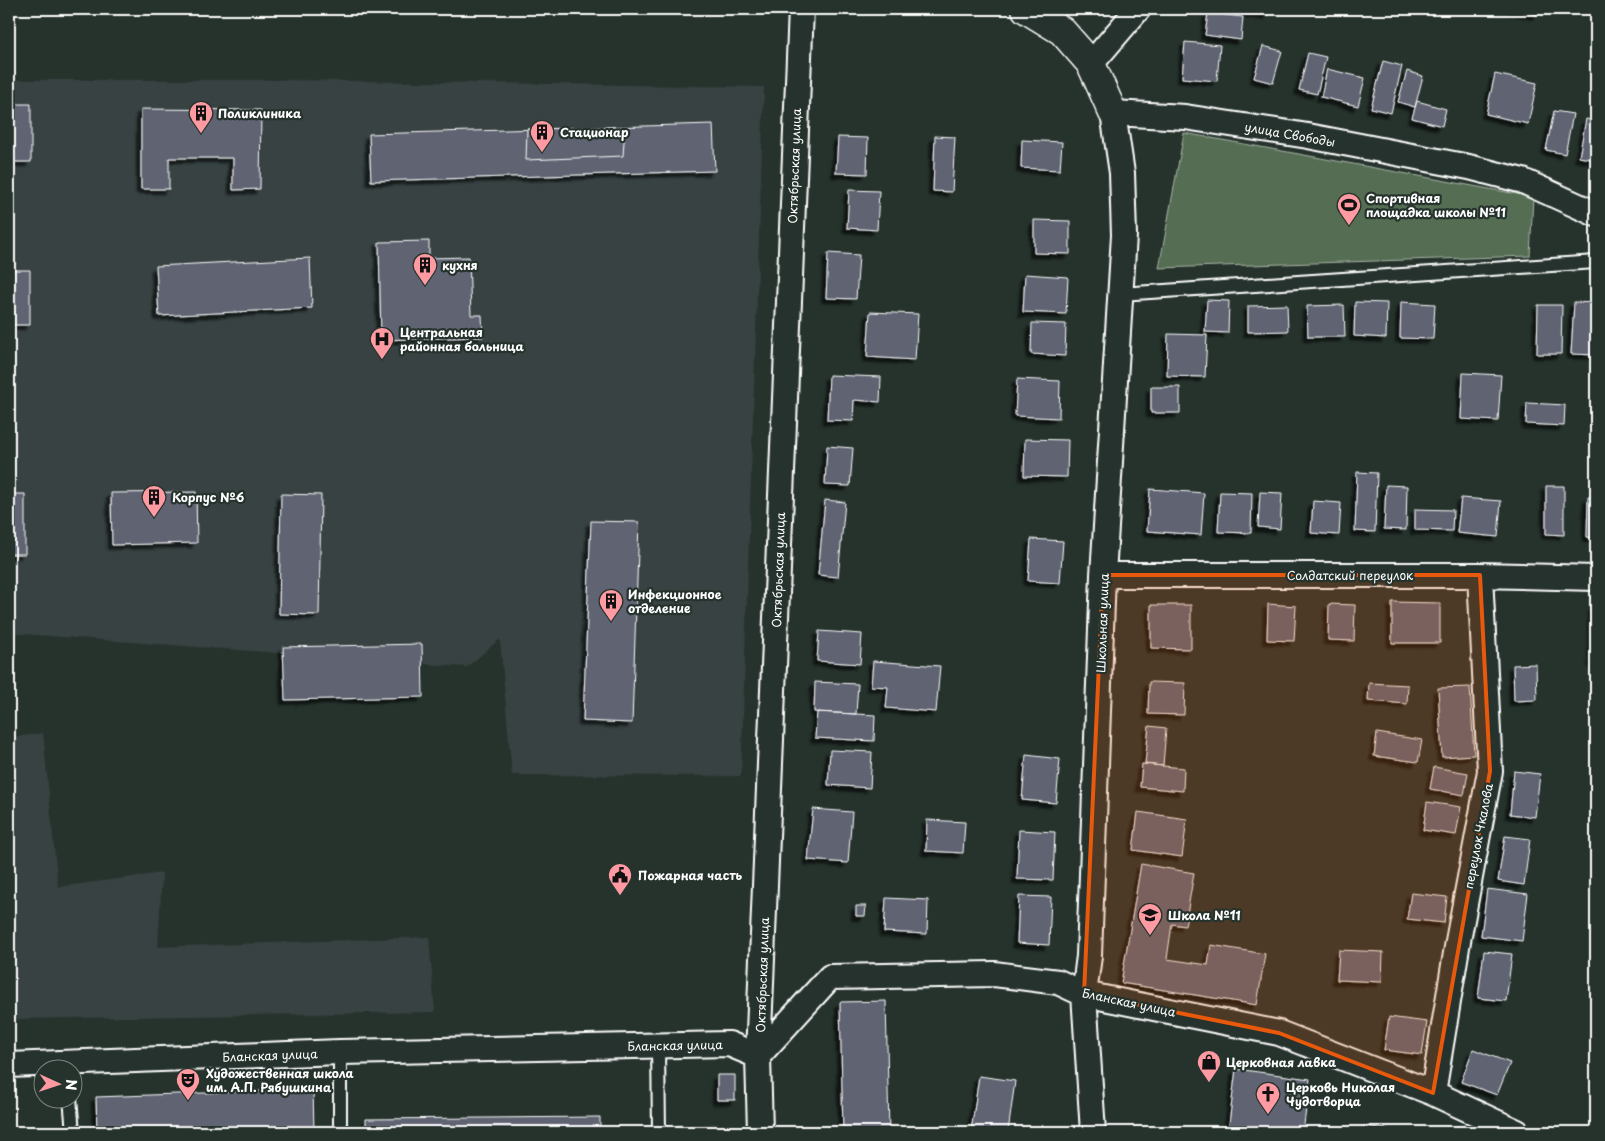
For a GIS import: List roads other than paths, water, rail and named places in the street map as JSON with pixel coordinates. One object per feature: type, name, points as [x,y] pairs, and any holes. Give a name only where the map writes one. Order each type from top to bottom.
[{"type":"street","name":"Октябрьская улица","points":[[760,1132],[758,1056],[800,9]]},
{"type":"street","points":[[1026,9],[1062,31],[1092,64],[1113,113]]},
{"type":"street","points":[[1092,64],[1138,9]]},
{"type":"street","name":"улица Свободы","points":[[1113,113],[1185,117],[1308,136],[1469,167],[1523,182],[1596,214]]},
{"type":"street","name":"Школьная улица","points":[[1093,1132],[1084,994],[1088,956],[1103,575],[1124,235],[1122,182],[1113,113]]},
{"type":"street","name":"Солдатский переулок","points":[[1103,575],[1480,575],[1596,578]]},
{"type":"street","name":"переулок Чкалова","points":[[1433,1094],[1458,941],[1490,771],[1480,575]]},
{"type":"street","name":"Бланская улица","points":[[82,1065],[340,1052],[729,1044],[758,1056],[830,977],[994,974],[1058,982],[1084,994],[1279,1033],[1433,1094],[1516,1132]]},
{"type":"street","name":"Бланская улица","points":[[9,1065],[32,1065]]},
{"type":"lane","points":[[1120,294],[1596,262]]},
{"type":"lane","points":[[658,1046],[659,1132]]},
{"type":"lane","points":[[340,1052],[340,1132]]},
{"type":"lane","points":[[71,1108],[73,1132]]},
{"type":"place","name":"Поликлиника","points":[[201,134]]},
{"type":"place","name":"Стационар","points":[[542,153]]},
{"type":"place","name":"Спортивная площадка школы №11","points":[[1349,226]]},
{"type":"place","name":"кухня","points":[[425,286]]},
{"type":"place","name":"Центральная районная больница","points":[[382,360]]},
{"type":"place","name":"Корпус №6","points":[[154,518]]},
{"type":"place","name":"Инфекционное отделение","points":[[611,622]]},
{"type":"place","name":"Пожарная часть","points":[[620,896]]},
{"type":"place","name":"Школа №11","points":[[1150,936]]},
{"type":"place","name":"Церковная лавка","points":[[1209,1083]]},
{"type":"place","name":"Художественная школа им. А.П. Рябушкина","points":[[188,1101]]},
{"type":"place","name":"Церковь Николая Чудотворца","points":[[1268,1115]]}]
